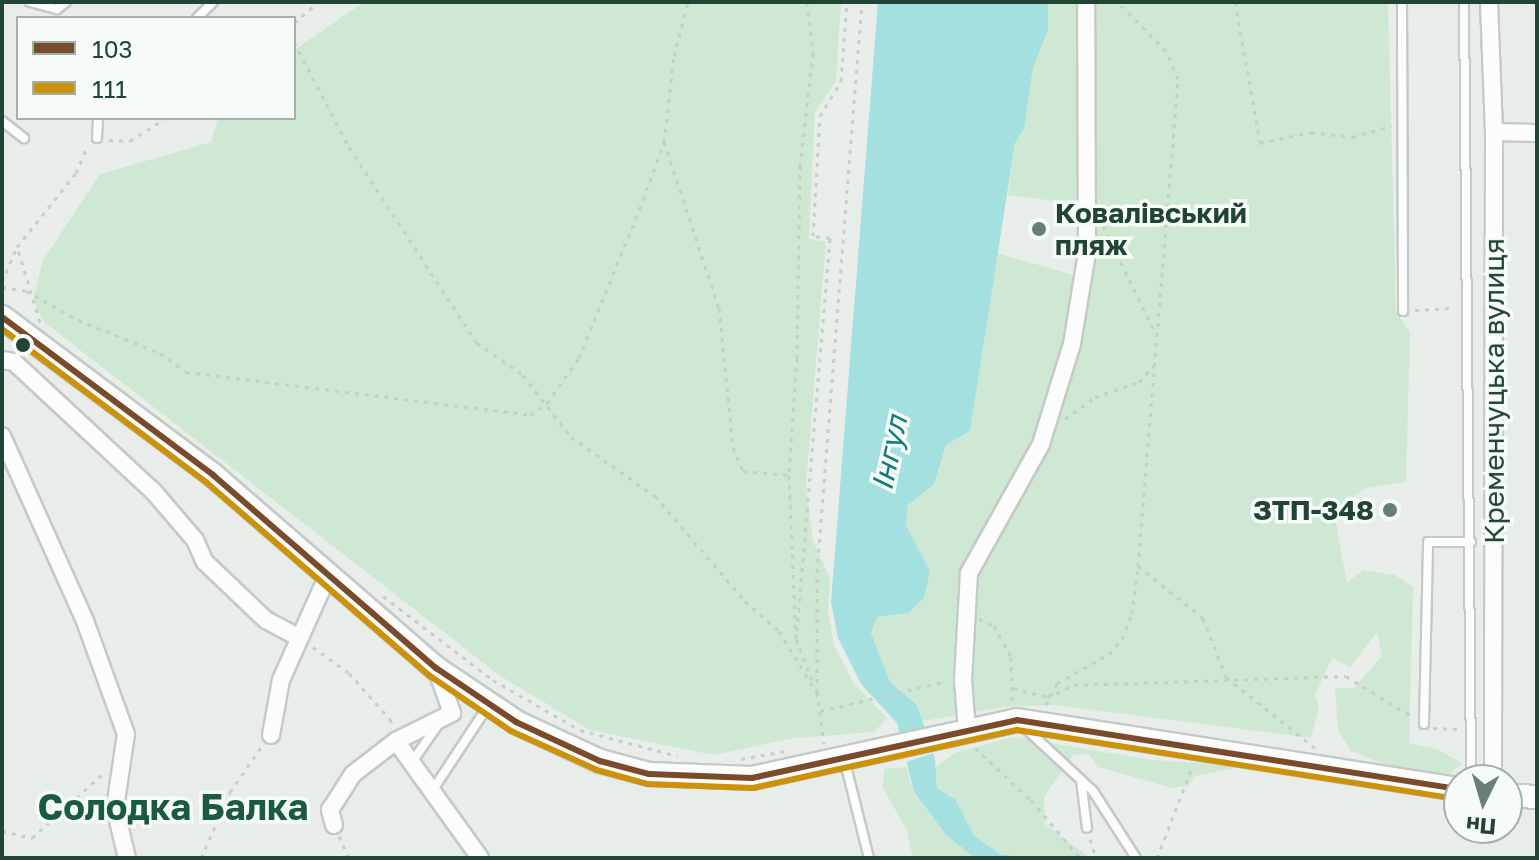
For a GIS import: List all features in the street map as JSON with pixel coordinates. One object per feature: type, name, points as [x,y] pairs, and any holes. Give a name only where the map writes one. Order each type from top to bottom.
[{"type":"street","points":[[958,732],[969,573],[1041,444],[1072,344],[1087,252],[1086,2]]},
{"type":"street","name":"Кременчуцька вулиця","points":[[1489,2],[1494,132],[1493,764]]},
{"type":"street","points":[[1494,132],[1537,133]]},
{"type":"street","points":[[2,317],[213,475],[436,668],[489,706],[554,743],[649,774],[752,778],[831,753],[864,757],[1017,720],[1046,721],[1443,786]]},
{"type":"street","points":[[2,360],[14,362],[153,491],[195,540],[205,562],[266,620],[300,638]]},
{"type":"street","points":[[2,436],[85,621],[126,734],[115,808],[127,858]]},
{"type":"street","points":[[271,735],[281,680],[328,575]]},
{"type":"street","points":[[334,825],[330,810],[353,774],[396,741],[440,723],[452,713],[436,668]]},
{"type":"street","points":[[396,741],[480,858]]},
{"type":"lane","points":[[30,2],[57,9],[66,2]]},
{"type":"lane","points":[[1402,2],[1403,311]]},
{"type":"lane","points":[[1464,2],[1471,764]]},
{"type":"lane","points":[[97,138],[98,120]]},
{"type":"lane","points":[[2,121],[24,138]]},
{"type":"lane","points":[[1424,724],[1428,542],[1471,542]]},
{"type":"lane","points":[[431,793],[489,706]]},
{"type":"lane","points":[[1017,720],[1081,780],[1136,858]]},
{"type":"lane","points":[[412,762],[440,723]]},
{"type":"lane","points":[[831,753],[847,770],[869,858]]},
{"type":"lane","points":[[1081,780],[1087,828]]},
{"type":"path","points":[[296,22],[318,2]]},
{"type":"path","points":[[163,120],[130,141],[97,138],[84,148],[76,173],[17,247],[2,285],[26,291],[78,320],[160,353],[186,372],[530,415],[547,403],[579,358],[664,142],[674,56],[688,2]]},
{"type":"path","points":[[807,2],[813,53],[800,165],[789,475],[796,639],[817,693]]},
{"type":"path","points":[[796,639],[830,238],[813,236],[820,116],[841,81],[847,2]]},
{"type":"path","points":[[831,753],[817,693],[817,572],[862,2]]},
{"type":"path","points":[[1046,721],[1047,697],[1057,683],[1109,654],[1122,639],[1132,614],[1138,566],[1178,79],[1166,51],[1118,2]]},
{"type":"path","points":[[1235,2],[1260,143],[1311,132],[1352,137],[1403,125]]},
{"type":"path","points":[[296,46],[349,147],[477,343],[523,375],[547,403],[556,423],[571,437],[655,496],[745,601],[779,631],[817,693]]},
{"type":"path","points":[[664,142],[719,308],[733,447],[743,471],[789,475]]},
{"type":"path","points":[[1102,224],[1157,337]]},
{"type":"path","points":[[17,247],[26,291],[42,327]]},
{"type":"path","points":[[1403,311],[1451,308]]},
{"type":"path","points":[[1041,444],[1095,397],[1139,382],[1155,364]]},
{"type":"path","points":[[1138,566],[1203,618],[1226,677],[1326,756]]},
{"type":"path","points":[[379,593],[493,680],[580,730],[683,757]]},
{"type":"path","points":[[964,612],[994,626],[1011,657],[1011,710],[1017,720]]},
{"type":"path","points":[[300,638],[349,673],[390,719],[396,741]]},
{"type":"path","points":[[1013,688],[1047,697],[1074,685],[1226,677],[1346,676],[1424,724],[1472,729]]},
{"type":"path","points":[[820,711],[944,681]]},
{"type":"path","points":[[958,732],[979,757],[1031,800],[1080,858]]},
{"type":"path","points":[[201,858],[230,792],[271,735]]},
{"type":"path","points":[[810,747],[831,753]]},
{"type":"path","points":[[737,759],[795,749]]},
{"type":"path","points":[[2,831],[32,838],[123,755]]},
{"type":"path","points":[[1157,858],[1196,759]]},
{"type":"path","points":[[334,825],[349,858]]},
{"type":"path","points":[[1087,828],[1096,858]]},
{"type":"green space","points":[[364,2],[841,2],[836,81],[815,112],[809,239],[826,242],[806,486],[813,541],[830,578],[828,612],[834,645],[854,684],[887,718],[874,732],[795,738],[713,755],[590,730],[499,675],[44,322],[33,300],[43,260],[100,174],[211,142],[217,120],[296,120],[296,49]]},
{"type":"green space","points":[[1048,2],[1388,2],[1396,311],[1410,332],[1406,482],[1365,488],[1334,513],[1347,583],[1363,570],[1395,575],[1413,587],[1409,743],[1437,749],[1461,764],[1443,764],[1443,773],[1388,765],[1351,751],[1338,731],[1335,688],[1354,688],[1382,656],[1377,632],[1350,667],[1332,658],[1315,695],[1319,707],[1311,738],[1054,705],[1004,707],[923,721],[917,705],[890,682],[871,633],[877,617],[908,613],[930,571],[906,525],[908,505],[934,484],[946,445],[970,431],[997,253],[1074,275],[1079,204],[1008,195],[1015,143],[1024,129],[1033,68],[1048,30]]},
{"type":"green space","points":[[1013,737],[1153,760],[1247,766],[1194,776],[1189,786],[1172,788],[1098,767],[1089,754],[1073,755],[1044,797],[1045,824],[1090,858],[1028,858],[1000,854],[974,836],[956,800],[937,788],[936,767],[955,753]]},
{"type":"green space","points":[[906,767],[914,793],[946,835],[975,858],[913,858],[907,831],[883,788],[884,769]]},
{"type":"water","name":"Інгул","points":[[878,2],[1048,2],[1048,30],[1033,68],[1024,129],[1015,143],[970,431],[946,445],[934,484],[908,505],[906,525],[930,571],[924,598],[908,613],[877,617],[871,633],[890,682],[917,705],[935,759],[937,788],[956,800],[974,836],[1000,854],[1028,858],[975,858],[946,835],[914,792],[897,723],[861,684],[838,638],[831,602]]},
{"type":"pier","points":[[929,725],[938,752],[904,762],[896,736]]},
{"type":"transit line","name":"103","points":[[2,317],[213,475],[436,668],[516,722],[600,761],[649,774],[752,778],[1017,720],[1443,787]]},
{"type":"transit line","name":"111","points":[[2,329],[207,483],[430,676],[511,731],[597,770],[648,784],[753,788],[1017,730],[1443,797]]},
{"type":"place","name":"Ковалівський пляж","points":[[1039,229]]},
{"type":"place","name":"ЗТП-348","points":[[1390,510]]},
{"type":"district","name":"Солодка Балка","points":[[173,807]]}]
